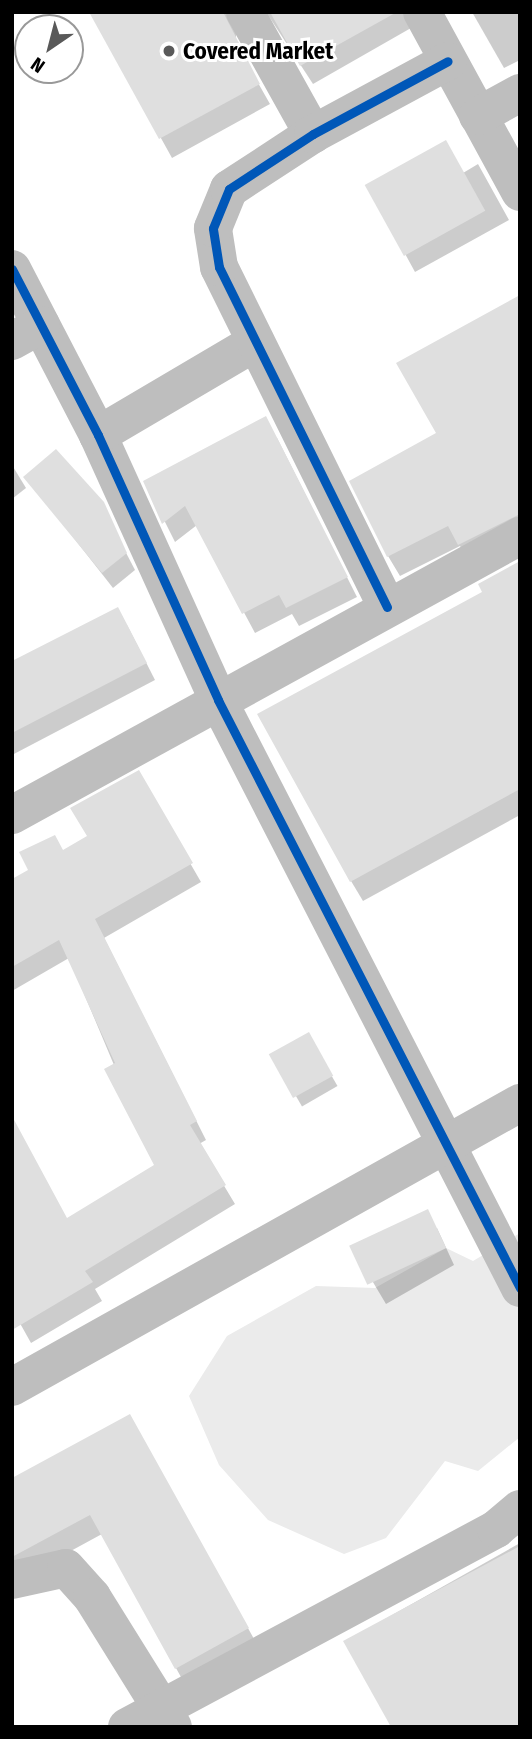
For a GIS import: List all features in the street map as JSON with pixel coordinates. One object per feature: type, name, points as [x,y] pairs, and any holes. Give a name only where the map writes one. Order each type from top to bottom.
[{"type":"street","points":[[244,12],[313,134]]},
{"type":"street","points":[[422,12],[520,192]]},
{"type":"street","points":[[387,607],[219,267],[213,228],[229,189],[313,134],[448,61]]},
{"type":"street","points":[[478,116],[520,93]]},
{"type":"street","points":[[12,269],[27,333],[98,435],[218,700],[520,1288]]},
{"type":"street","points":[[98,435],[256,342]]},
{"type":"street","points":[[12,815],[520,536]]},
{"type":"street","points":[[14,1382],[520,1103]]},
{"type":"street","points":[[127,1727],[168,1718],[496,1529],[520,1509]]},
{"type":"street","points":[[12,1580],[27,1572],[66,1569],[92,1597],[168,1718]]},
{"type":"shaded area","points":[[520,1233],[520,1437],[478,1471],[445,1461],[386,1538],[344,1554],[268,1520],[219,1465],[189,1396],[227,1336],[316,1286],[375,1288],[446,1248],[473,1261]]},
{"type":"building","name":"Covered Market","points":[[89,12],[223,12],[260,84],[159,139]]},
{"type":"building","name":"Covered Market","points":[[270,12],[397,12],[300,66]]},
{"type":"building","points":[[446,140],[485,211],[404,256],[365,185]]},
{"type":"building","points":[[520,295],[520,514],[458,545],[448,526],[387,557],[349,481],[436,433],[396,363]]},
{"type":"building","points":[[266,416],[348,577],[286,608],[279,595],[242,614],[185,506],[162,524],[143,481]]},
{"type":"building","points":[[56,449],[104,502],[127,553],[102,573],[23,477]]},
{"type":"building","points":[[520,561],[520,789],[350,882],[257,714],[482,592],[478,584]]},
{"type":"building","points":[[118,607],[147,663],[12,733],[12,661]]},
{"type":"building","points":[[139,770],[193,863],[95,919],[197,1121],[190,1125],[226,1185],[85,1271],[93,1282],[12,1330],[12,1116],[67,1218],[154,1165],[104,1069],[115,1063],[59,940],[12,967],[12,879],[28,870],[19,852],[55,835],[63,850],[87,836],[70,808]]},
{"type":"building","points":[[309,1032],[333,1076],[293,1098],[269,1054]]},
{"type":"building","points":[[428,1209],[446,1248],[367,1285],[349,1246]]},
{"type":"building","points":[[130,1414],[249,1628],[175,1669],[90,1515],[12,1557],[12,1478]]},
{"type":"building","points":[[520,1546],[520,1727],[391,1727],[343,1641]]},
{"type":"cycle path","points":[[387,607],[219,267],[213,228],[229,189],[313,134],[448,61]]},
{"type":"cycle path","points":[[12,269],[98,435],[218,700],[520,1288]]},
{"type":"place","name":"Covered Market","points":[[169,51]]}]
